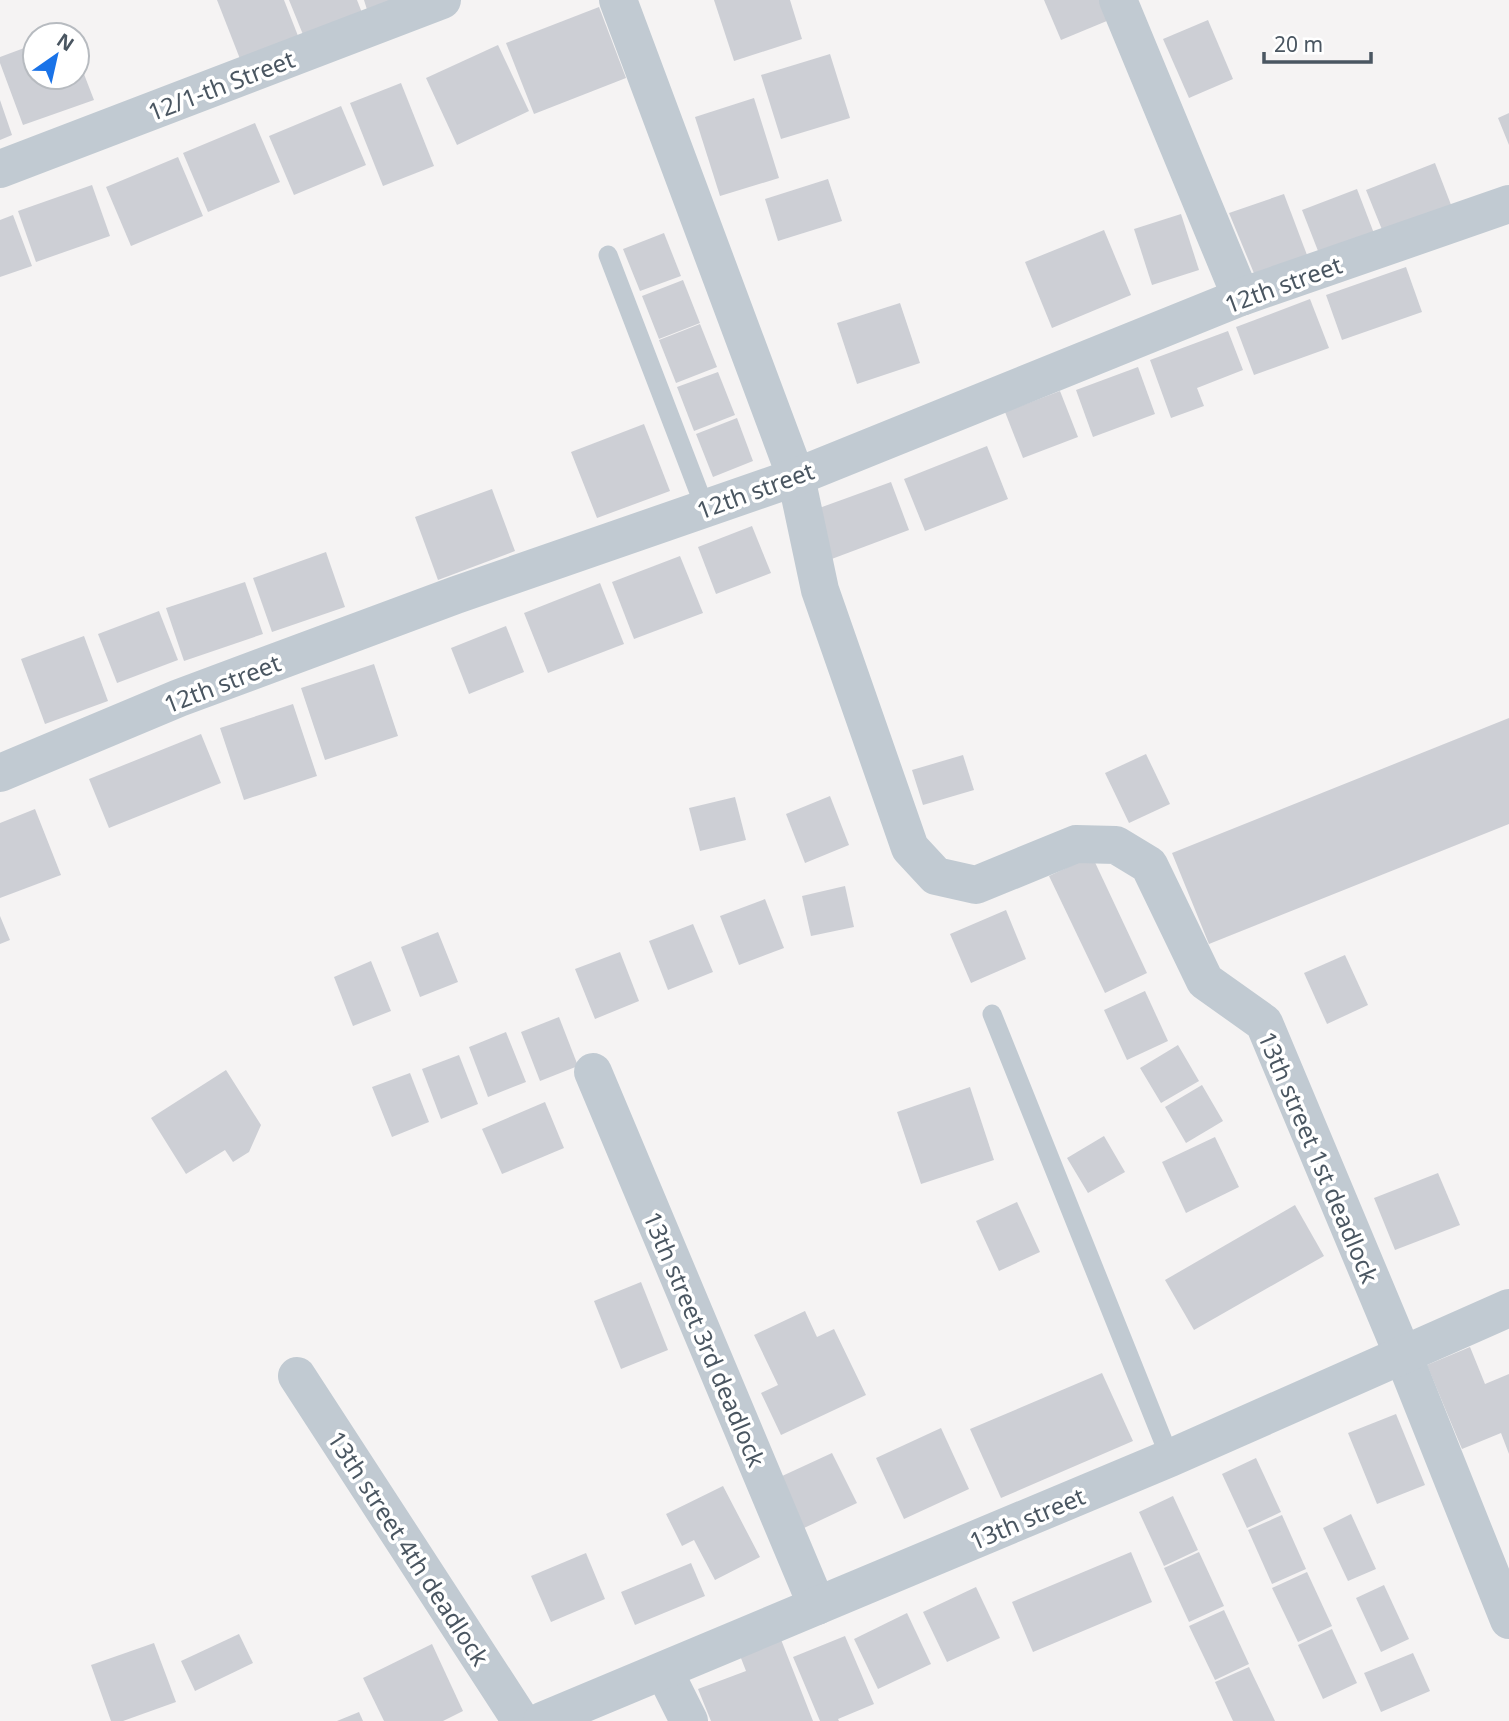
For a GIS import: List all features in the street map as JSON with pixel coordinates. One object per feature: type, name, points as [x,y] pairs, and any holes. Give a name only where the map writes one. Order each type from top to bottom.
[{"type":"street","name":"12/1-th Street","points":[[0,169],[442,0]]},
{"type":"street","points":[[618,0],[796,477]]},
{"type":"street","points":[[1118,0],[1241,298]]},
{"type":"street","name":"12th street","points":[[0,773],[179,698],[456,595],[796,477],[1241,298],[1509,204]]},
{"type":"street","name":"13th street 1st deadlock","points":[[796,477],[820,590],[910,848],[936,876],[976,885],[1076,844],[1116,845],[1149,865],[1205,981],[1264,1023],[1403,1355],[1509,1620]]},
{"type":"street","name":"13th street 3rd deadlock","points":[[593,1072],[817,1606]]},
{"type":"street","name":"13th street","points":[[541,1721],[1170,1458],[1509,1308]]},
{"type":"street","name":"13th street 4th deadlock","points":[[298,1376],[521,1721]]},
{"type":"street","points":[[664,1671],[689,1721]]},
{"type":"lane","points":[[608,255],[705,508]]},
{"type":"lane","points":[[992,1014],[1170,1458]]},
{"type":"building","points":[[217,0],[284,0],[300,41],[242,64]]},
{"type":"building","points":[[289,0],[357,0],[364,18],[306,42]]},
{"type":"building","points":[[364,0],[413,0],[369,16]]},
{"type":"building","points":[[714,0],[790,0],[802,39],[734,61]]},
{"type":"building","points":[[1044,0],[1106,0],[1114,18],[1061,40]]},
{"type":"building","points":[[599,7],[626,78],[534,114],[506,43]]},
{"type":"building","points":[[1208,20],[1233,79],[1189,98],[1163,39]]},
{"type":"building","points":[[498,45],[529,111],[457,145],[426,78]]},
{"type":"building","points":[[21,49],[21,91],[91,91],[94,100],[23,125],[0,57]]},
{"type":"building","points":[[830,54],[850,118],[781,139],[761,75]]},
{"type":"building","points":[[401,83],[434,166],[383,186],[350,103]]},
{"type":"building","points":[[754,98],[779,178],[720,196],[695,117]]},
{"type":"building","points":[[0,100],[12,135],[0,140]]},
{"type":"building","points":[[341,106],[366,165],[294,195],[269,136]]},
{"type":"building","points":[[1509,113],[1509,145],[1498,118]]},
{"type":"building","points":[[255,123],[280,182],[208,212],[183,153]]},
{"type":"building","points":[[178,157],[203,216],[131,246],[106,187]]},
{"type":"building","points":[[1435,163],[1453,210],[1385,237],[1366,190]]},
{"type":"building","points":[[828,179],[842,221],[778,241],[765,199]]},
{"type":"building","points":[[92,185],[110,236],[36,262],[18,211]]},
{"type":"building","points":[[1357,189],[1375,236],[1320,256],[1302,210]]},
{"type":"building","points":[[1284,194],[1310,263],[1258,283],[1229,213]]},
{"type":"building","points":[[1181,214],[1199,270],[1152,285],[1134,229]]},
{"type":"building","points":[[13,215],[32,266],[0,277],[0,220]]},
{"type":"building","points":[[1104,230],[1131,295],[1052,328],[1025,262]]},
{"type":"building","points":[[664,233],[681,276],[640,291],[623,249]]},
{"type":"building","points":[[1406,267],[1422,312],[1342,340],[1326,295]]},
{"type":"building","points":[[683,280],[700,323],[659,339],[642,296]]},
{"type":"building","points":[[1310,299],[1329,348],[1254,375],[1236,327]]},
{"type":"building","points":[[900,303],[920,363],[857,384],[837,323]]},
{"type":"building","points":[[700,324],[717,367],[676,383],[659,340]]},
{"type":"building","points":[[1228,331],[1243,370],[1197,388],[1204,406],[1171,418],[1150,360]]},
{"type":"building","points":[[1138,367],[1155,414],[1093,437],[1076,390]]},
{"type":"building","points":[[718,372],[735,415],[694,431],[677,387]]},
{"type":"building","points":[[1060,391],[1078,437],[1023,458],[1005,412]]},
{"type":"building","points":[[737,418],[753,461],[713,477],[696,434]]},
{"type":"building","points":[[644,424],[670,491],[597,518],[571,452]]},
{"type":"building","points":[[987,446],[1008,499],[925,531],[904,479]]},
{"type":"building","points":[[891,482],[909,530],[829,560],[811,511]]},
{"type":"building","points":[[492,489],[515,551],[438,580],[415,517]]},
{"type":"building","points":[[752,526],[771,573],[716,594],[698,547]]},
{"type":"building","points":[[326,552],[345,607],[272,632],[253,578]]},
{"type":"building","points":[[680,556],[703,613],[634,639],[612,582]]},
{"type":"building","points":[[245,582],[263,634],[184,661],[166,608]]},
{"type":"building","points":[[600,583],[624,644],[548,673],[524,613]]},
{"type":"building","points":[[159,611],[178,660],[117,683],[98,634]]},
{"type":"building","points":[[506,626],[524,672],[469,694],[451,648]]},
{"type":"building","points":[[84,636],[108,701],[45,724],[21,659]]},
{"type":"building","points":[[374,664],[398,736],[325,760],[301,688]]},
{"type":"building","points":[[293,704],[317,776],[244,800],[220,728]]},
{"type":"building","points":[[1509,718],[1509,824],[1209,944],[1172,853]]},
{"type":"building","points":[[201,734],[221,783],[109,828],[89,779]]},
{"type":"building","points":[[1146,754],[1170,804],[1129,823],[1105,773]]},
{"type":"building","points":[[963,755],[974,790],[923,805],[912,770]]},
{"type":"building","points":[[830,796],[849,845],[805,863],[786,814]]},
{"type":"building","points":[[735,797],[746,840],[700,851],[689,808]]},
{"type":"building","points":[[35,809],[61,875],[0,898],[0,823]]},
{"type":"building","points":[[1092,856],[1147,973],[1105,993],[1049,876]]},
{"type":"building","points":[[845,886],[854,927],[811,936],[802,896]]},
{"type":"building","points":[[765,899],[784,948],[739,965],[720,916]]},
{"type":"building","points":[[1006,910],[1026,959],[971,983],[950,934]]},
{"type":"building","points":[[0,916],[10,940],[0,944]]},
{"type":"building","points":[[693,924],[713,972],[668,990],[649,941]]},
{"type":"building","points":[[438,932],[458,982],[420,997],[401,947]]},
{"type":"building","points":[[620,952],[639,1001],[595,1019],[575,969]]},
{"type":"building","points":[[1345,955],[1368,1005],[1327,1024],[1304,973]]},
{"type":"building","points":[[371,961],[391,1011],[353,1026],[334,977]]},
{"type":"building","points":[[1145,991],[1168,1041],[1127,1060],[1104,1010]]},
{"type":"building","points":[[559,1017],[578,1066],[540,1081],[521,1032]]},
{"type":"building","points":[[506,1032],[526,1082],[488,1097],[469,1047]]},
{"type":"building","points":[[1178,1045],[1199,1081],[1161,1103],[1140,1068]]},
{"type":"building","points":[[459,1055],[478,1104],[441,1119],[422,1069]]},
{"type":"building","points":[[226,1070],[261,1125],[249,1152],[233,1162],[225,1150],[186,1174],[151,1118]]},
{"type":"building","points":[[410,1073],[429,1122],[392,1137],[372,1087]]},
{"type":"building","points":[[1202,1085],[1223,1121],[1186,1143],[1165,1107]]},
{"type":"building","points":[[970,1087],[994,1160],[921,1184],[897,1112]]},
{"type":"building","points":[[545,1102],[564,1148],[502,1174],[482,1129]]},
{"type":"building","points":[[1104,1136],[1125,1172],[1088,1193],[1067,1158]]},
{"type":"building","points":[[1215,1137],[1239,1187],[1186,1213],[1162,1162]]},
{"type":"building","points":[[1438,1173],[1460,1225],[1395,1250],[1374,1198]]},
{"type":"building","points":[[1017,1202],[1040,1252],[999,1271],[976,1221]]},
{"type":"building","points":[[1295,1205],[1324,1256],[1194,1330],[1165,1280]]},
{"type":"building","points":[[641,1282],[668,1350],[621,1369],[594,1301]]},
{"type":"building","points":[[805,1311],[817,1337],[834,1329],[866,1395],[781,1435],[761,1393],[778,1385],[754,1335]]},
{"type":"building","points":[[1470,1347],[1485,1384],[1509,1374],[1509,1454],[1501,1433],[1462,1449],[1427,1365]]},
{"type":"building","points":[[1102,1373],[1133,1441],[1001,1498],[970,1429]]},
{"type":"building","points":[[1396,1414],[1425,1485],[1377,1504],[1348,1433]]},
{"type":"building","points":[[941,1428],[969,1489],[904,1519],[876,1458]]},
{"type":"building","points":[[832,1453],[857,1503],[804,1528],[780,1477]]},
{"type":"building","points":[[1256,1458],[1281,1512],[1247,1528],[1222,1474]]},
{"type":"building","points":[[723,1486],[760,1557],[715,1580],[694,1540],[682,1546],[666,1514]]},
{"type":"building","points":[[1173,1496],[1198,1550],[1164,1566],[1139,1512]]},
{"type":"building","points":[[1351,1514],[1376,1569],[1348,1581],[1323,1528]]},
{"type":"building","points":[[1282,1515],[1306,1569],[1272,1584],[1248,1530]]},
{"type":"building","points":[[1131,1552],[1152,1602],[1033,1652],[1012,1602]]},
{"type":"building","points":[[1199,1552],[1224,1606],[1189,1622],[1164,1568]]},
{"type":"building","points":[[586,1553],[605,1599],[551,1622],[531,1576]]},
{"type":"building","points":[[691,1563],[705,1596],[635,1625],[621,1592]]},
{"type":"building","points":[[1307,1572],[1332,1626],[1298,1642],[1272,1588]]},
{"type":"building","points":[[1384,1585],[1409,1639],[1381,1652],[1356,1598]]},
{"type":"building","points":[[976,1587],[1000,1638],[947,1662],[923,1612]]},
{"type":"building","points":[[1224,1610],[1249,1664],[1215,1680],[1189,1626]]},
{"type":"building","points":[[907,1613],[931,1664],[878,1689],[854,1639]]},
{"type":"building","points":[[1332,1629],[1357,1683],[1323,1699],[1298,1645]]},
{"type":"building","points":[[239,1634],[253,1663],[195,1691],[181,1661]]},
{"type":"building","points":[[845,1636],[874,1704],[838,1719],[839,1721],[820,1721],[793,1657]]},
{"type":"building","points":[[780,1637],[813,1721],[711,1721],[698,1689],[746,1671],[739,1653]]},
{"type":"building","points":[[154,1643],[176,1702],[123,1721],[111,1721],[91,1665]]},
{"type":"building","points":[[432,1644],[463,1711],[443,1721],[384,1721],[363,1678]]},
{"type":"building","points":[[1413,1653],[1430,1691],[1381,1712],[1364,1673]]},
{"type":"building","points":[[1249,1667],[1275,1721],[1233,1721],[1215,1682]]},
{"type":"building","points":[[359,1712],[363,1721],[337,1721]]}]
